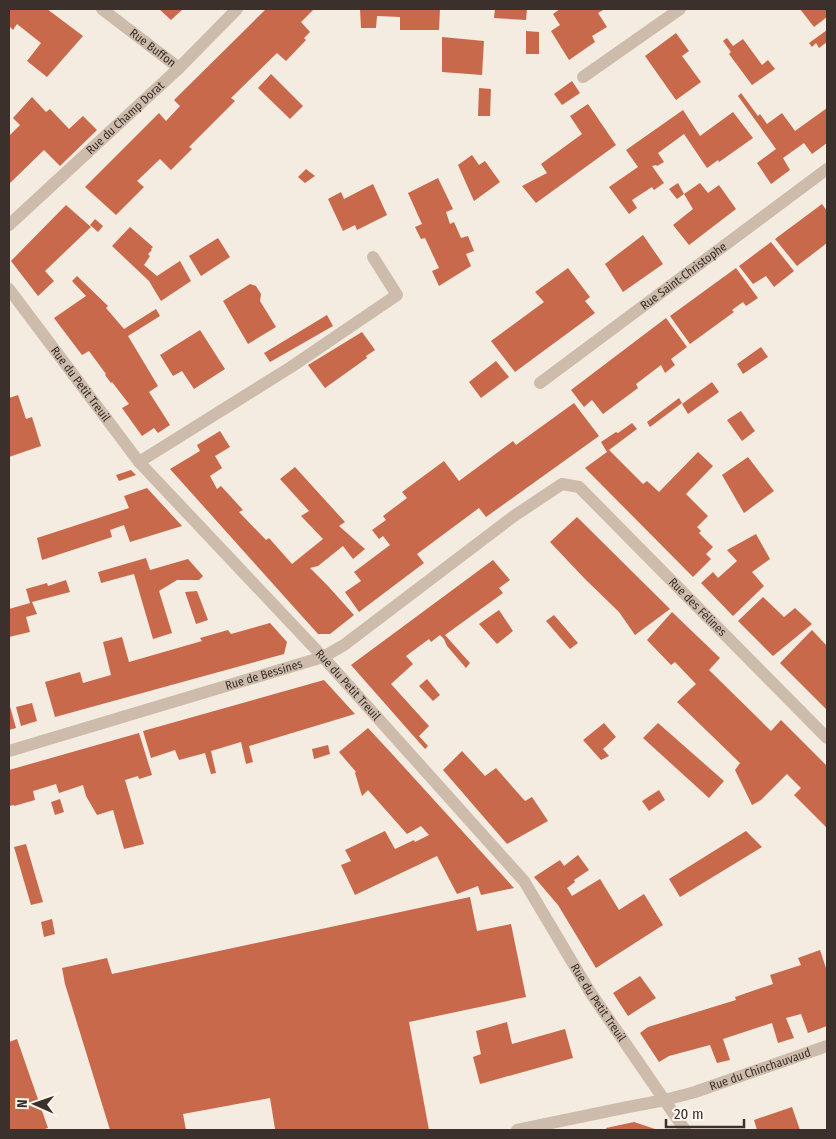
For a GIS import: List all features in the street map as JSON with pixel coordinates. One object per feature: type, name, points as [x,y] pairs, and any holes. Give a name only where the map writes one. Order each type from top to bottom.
[{"type":"street","name":"Rue Buffon","points":[[102,9],[179,68]]},
{"type":"street","name":"Rue du Champ Dorat","points":[[9,225],[179,68],[237,9]]},
{"type":"street","points":[[583,78],[680,9]]},
{"type":"street","name":"Rue Saint-Christophe","points":[[540,383],[827,169]]},
{"type":"street","points":[[139,462],[291,367],[397,295],[374,257]]},
{"type":"street","name":"Rue du Petit Treuil","points":[[9,289],[139,462],[323,656],[524,881],[590,992],[685,1130]]},
{"type":"street","name":"Rue de Bessines","points":[[9,751],[323,656],[344,645],[514,516],[562,484]]},
{"type":"street","name":"Rue des Félines","points":[[562,484],[579,487],[827,738]]},
{"type":"street","name":"Rue du Chinchauvaud","points":[[517,1130],[665,1100],[695,1092],[827,1046]]},
{"type":"building","points":[[9,9],[47,9],[83,36],[47,77],[27,61],[41,43],[17,24],[13,30],[9,26]]},
{"type":"building","points":[[159,9],[183,9],[171,20]]},
{"type":"building","points":[[266,9],[314,9],[301,22],[310,32],[304,38],[306,40],[286,61],[277,53],[231,98],[235,101],[189,147],[192,149],[171,170],[160,159],[137,181],[144,187],[116,215],[85,187],[159,113],[166,121],[180,106],[174,100]]},
{"type":"building","points":[[360,9],[440,9],[439,30],[400,30],[400,17],[377,16],[376,28],[361,28]]},
{"type":"building","points":[[495,9],[527,9],[526,20],[494,18]]},
{"type":"building","points":[[560,9],[605,9],[598,13],[607,27],[592,36],[595,42],[569,60],[551,31],[560,25],[553,14]]},
{"type":"building","points":[[800,9],[827,9],[827,17],[814,27]]},
{"type":"building","points":[[827,30],[827,42],[819,48],[816,43],[812,47],[809,43]]},
{"type":"building","points":[[526,31],[539,32],[539,54],[526,54]]},
{"type":"building","points":[[676,33],[689,51],[682,56],[701,82],[676,100],[645,56]]},
{"type":"building","points":[[442,37],[484,41],[482,75],[442,72]]},
{"type":"building","points":[[727,38],[733,46],[743,39],[762,65],[768,60],[775,69],[752,85],[729,54],[731,52],[723,41]]},
{"type":"building","points":[[271,74],[303,106],[290,119],[258,88]]},
{"type":"building","points":[[572,81],[580,93],[562,105],[554,94]]},
{"type":"building","points":[[479,88],[491,89],[490,116],[478,116]]},
{"type":"building","points":[[741,93],[758,116],[760,114],[767,124],[782,113],[795,131],[827,108],[827,143],[812,154],[804,143],[783,158],[790,170],[771,184],[757,163],[776,149],[738,96]]},
{"type":"building","points":[[32,97],[46,112],[50,109],[69,129],[83,116],[97,130],[60,166],[44,150],[9,184],[9,136],[20,125],[13,118]]},
{"type":"building","points":[[588,104],[616,145],[536,203],[522,186],[547,173],[541,164],[582,134],[570,116]]},
{"type":"building","points":[[683,110],[700,136],[733,112],[753,138],[719,162],[718,160],[707,168],[684,134],[658,153],[664,162],[657,166],[652,166],[664,183],[654,190],[652,187],[632,200],[637,208],[629,214],[609,187],[638,167],[626,150]]},
{"type":"building","points":[[472,155],[479,165],[485,161],[500,182],[474,201],[458,165]]},
{"type":"building","points":[[306,169],[315,176],[305,183],[298,177]]},
{"type":"building","points":[[438,178],[453,209],[446,212],[450,224],[454,222],[461,238],[468,236],[474,251],[466,254],[471,266],[439,286],[432,271],[439,268],[425,238],[421,239],[415,227],[422,224],[408,193]]},
{"type":"building","points":[[678,183],[684,194],[677,199],[669,189]]},
{"type":"building","points":[[700,183],[708,193],[719,185],[736,209],[689,245],[673,225],[693,209],[684,194]]},
{"type":"building","points":[[373,184],[387,215],[357,230],[355,225],[343,231],[328,199],[341,192],[344,199]]},
{"type":"building","points":[[822,204],[827,211],[827,243],[797,266],[775,239]]},
{"type":"building","points":[[66,205],[91,227],[45,271],[54,281],[38,296],[11,261]]},
{"type":"building","points":[[95,219],[103,226],[98,232],[90,225]]},
{"type":"building","points":[[130,227],[153,247],[144,265],[157,276],[180,261],[191,281],[161,301],[149,281],[112,246]]},
{"type":"building","points":[[643,235],[663,264],[623,292],[605,264]]},
{"type":"building","points":[[218,238],[230,257],[201,276],[189,256]]},
{"type":"building","points":[[771,242],[794,271],[774,287],[766,276],[753,284],[739,266]]},
{"type":"building","points":[[568,268],[590,297],[585,301],[595,313],[515,372],[491,341],[544,302],[535,292]]},
{"type":"building","points":[[736,268],[758,298],[746,306],[743,302],[732,310],[734,312],[690,344],[670,316]]},
{"type":"building","points":[[77,276],[108,306],[106,308],[124,329],[156,309],[160,316],[128,336],[158,386],[149,392],[170,425],[158,433],[154,428],[142,436],[122,408],[129,404],[111,383],[89,351],[82,355],[54,318],[86,296],[72,281]]},
{"type":"building","points":[[250,284],[256,286],[261,294],[260,301],[276,327],[248,344],[223,301]]},
{"type":"building","points":[[327,315],[333,326],[270,362],[264,353]]},
{"type":"building","points":[[666,318],[687,347],[671,359],[675,365],[665,373],[661,365],[636,384],[638,388],[603,414],[592,400],[584,407],[571,390]]},
{"type":"building","points":[[200,330],[225,369],[194,389],[182,371],[173,376],[160,355]]},
{"type":"building","points":[[362,332],[375,350],[366,356],[367,358],[325,388],[308,365]]},
{"type":"building","points":[[761,347],[768,357],[743,374],[737,364]]},
{"type":"building","points":[[496,361],[509,377],[481,398],[469,382]]},
{"type":"building","points":[[712,382],[719,392],[688,414],[682,404]]},
{"type":"building","points":[[18,395],[26,419],[32,417],[41,446],[9,457],[9,398]]},
{"type":"building","points":[[679,398],[682,403],[650,427],[647,422]]},
{"type":"building","points":[[574,403],[599,436],[486,517],[479,508],[417,554],[424,563],[359,612],[345,592],[361,581],[354,572],[390,545],[383,536],[379,539],[372,530],[386,520],[383,516],[407,498],[402,492],[444,461],[459,481],[513,441],[516,445]]},
{"type":"building","points":[[741,411],[755,431],[742,441],[727,420]]},
{"type":"building","points":[[632,423],[637,429],[609,450],[643,484],[647,481],[659,492],[698,452],[713,466],[686,494],[708,516],[697,527],[701,531],[699,533],[713,547],[706,554],[711,559],[693,577],[585,468],[607,452],[601,442]]},
{"type":"building","points":[[220,431],[230,447],[215,456],[222,468],[210,476],[217,489],[221,486],[243,510],[239,512],[266,540],[269,538],[292,564],[323,539],[301,516],[309,511],[280,479],[295,467],[345,522],[339,526],[365,549],[353,559],[343,546],[318,566],[310,568],[354,615],[330,634],[318,634],[170,469],[200,451],[197,445]]},
{"type":"building","points":[[748,457],[774,491],[744,513],[722,475]]},
{"type":"building","points":[[131,470],[136,475],[119,481],[116,475]]},
{"type":"building","points":[[147,488],[182,526],[130,542],[124,525],[110,530],[112,537],[42,560],[37,538],[129,508],[124,496]]},
{"type":"building","points":[[577,517],[670,609],[635,635],[619,612],[550,542]]},
{"type":"building","points":[[756,534],[770,559],[752,572],[764,586],[733,616],[701,583],[713,572],[718,578],[737,561],[727,550]]},
{"type":"building","points":[[146,558],[150,570],[188,559],[203,576],[199,580],[177,580],[159,591],[172,633],[153,639],[134,574],[101,583],[98,572]]},
{"type":"building","points":[[493,560],[510,580],[499,588],[503,593],[445,635],[470,663],[466,668],[440,635],[431,642],[429,639],[406,656],[413,664],[391,684],[429,726],[419,736],[428,746],[425,749],[351,665]]},
{"type":"building","points":[[66,580],[70,592],[32,602],[37,614],[26,617],[30,632],[9,637],[9,609],[30,603],[26,589],[47,583],[48,586]]},
{"type":"building","points":[[197,591],[208,620],[196,624],[185,592]]},
{"type":"building","points":[[763,597],[784,617],[795,608],[812,624],[773,656],[738,621]]},
{"type":"building","points":[[499,610],[513,631],[497,644],[479,624]]},
{"type":"building","points":[[672,612],[720,658],[709,670],[771,731],[781,720],[827,766],[827,828],[794,795],[801,788],[787,774],[761,800],[752,805],[735,770],[740,763],[677,702],[696,684],[675,662],[671,665],[647,640]]},
{"type":"building","points":[[554,615],[578,643],[570,649],[546,621]]},
{"type":"building","points":[[270,623],[287,642],[284,654],[55,717],[45,682],[80,672],[83,683],[111,675],[103,642],[122,637],[129,662],[202,641],[200,638],[228,630],[231,634]]},
{"type":"building","points":[[812,630],[827,646],[827,710],[780,663]]},
{"type":"building","points":[[427,679],[440,695],[433,701],[419,686]]},
{"type":"building","points":[[324,680],[355,714],[249,746],[253,762],[246,764],[241,742],[211,751],[216,773],[211,774],[205,753],[179,760],[175,750],[151,758],[143,731]]},
{"type":"building","points":[[9,703],[16,728],[9,730]]},
{"type":"building","points":[[32,703],[37,721],[21,726],[16,707]]},
{"type":"building","points":[[604,723],[616,737],[603,749],[609,756],[601,760],[583,740]]},
{"type":"building","points":[[658,723],[724,781],[709,798],[643,738]]},
{"type":"building","points":[[368,728],[514,888],[481,895],[478,886],[457,894],[437,856],[355,895],[341,865],[351,861],[345,850],[385,831],[395,849],[429,835],[421,826],[407,834],[368,790],[362,796],[356,772],[339,752]]},
{"type":"building","points":[[139,733],[152,775],[139,779],[138,776],[125,780],[144,844],[124,849],[113,810],[97,815],[86,796],[83,785],[59,793],[56,784],[33,791],[35,800],[9,806],[9,770]]},
{"type":"building","points":[[328,745],[330,754],[314,759],[312,749]]},
{"type":"building","points":[[462,751],[485,776],[496,768],[525,801],[532,797],[548,821],[507,844],[443,770]]},
{"type":"building","points":[[659,790],[665,800],[649,811],[642,801]]},
{"type":"building","points":[[60,799],[64,812],[55,815],[51,802]]},
{"type":"building","points":[[746,831],[762,847],[680,897],[669,879]]},
{"type":"building","points":[[26,844],[43,902],[31,905],[14,847]]},
{"type":"building","points":[[578,855],[589,870],[574,880],[575,882],[567,888],[572,896],[600,879],[619,910],[644,894],[663,925],[596,968],[558,905],[534,877],[560,860],[564,866]]},
{"type":"building","points":[[470,897],[477,931],[511,924],[526,997],[409,1022],[429,1130],[271,1130],[275,1129],[270,1098],[183,1114],[186,1130],[110,1130],[65,984],[62,968],[107,958],[112,974]]},
{"type":"building","points":[[52,919],[55,934],[44,937],[41,922]]},
{"type":"building","points":[[820,950],[827,967],[827,1026],[808,1033],[801,1014],[786,1018],[794,1038],[778,1043],[772,1023],[723,1039],[730,1060],[717,1063],[710,1045],[669,1056],[659,1062],[640,1033],[648,1027],[736,1000],[735,997],[773,984],[770,975],[801,965],[798,958]]},
{"type":"building","points":[[640,976],[656,998],[628,1016],[613,993]]},
{"type":"building","points":[[507,1022],[512,1044],[565,1029],[573,1058],[480,1084],[473,1057],[481,1054],[476,1031]]},
{"type":"building","points":[[17,1039],[48,1128],[41,1130],[9,1130],[9,1042]]},
{"type":"building","points":[[792,1107],[800,1130],[757,1130],[754,1120]]},
{"type":"building","points":[[634,1122],[658,1130],[607,1130],[606,1128]]}]
